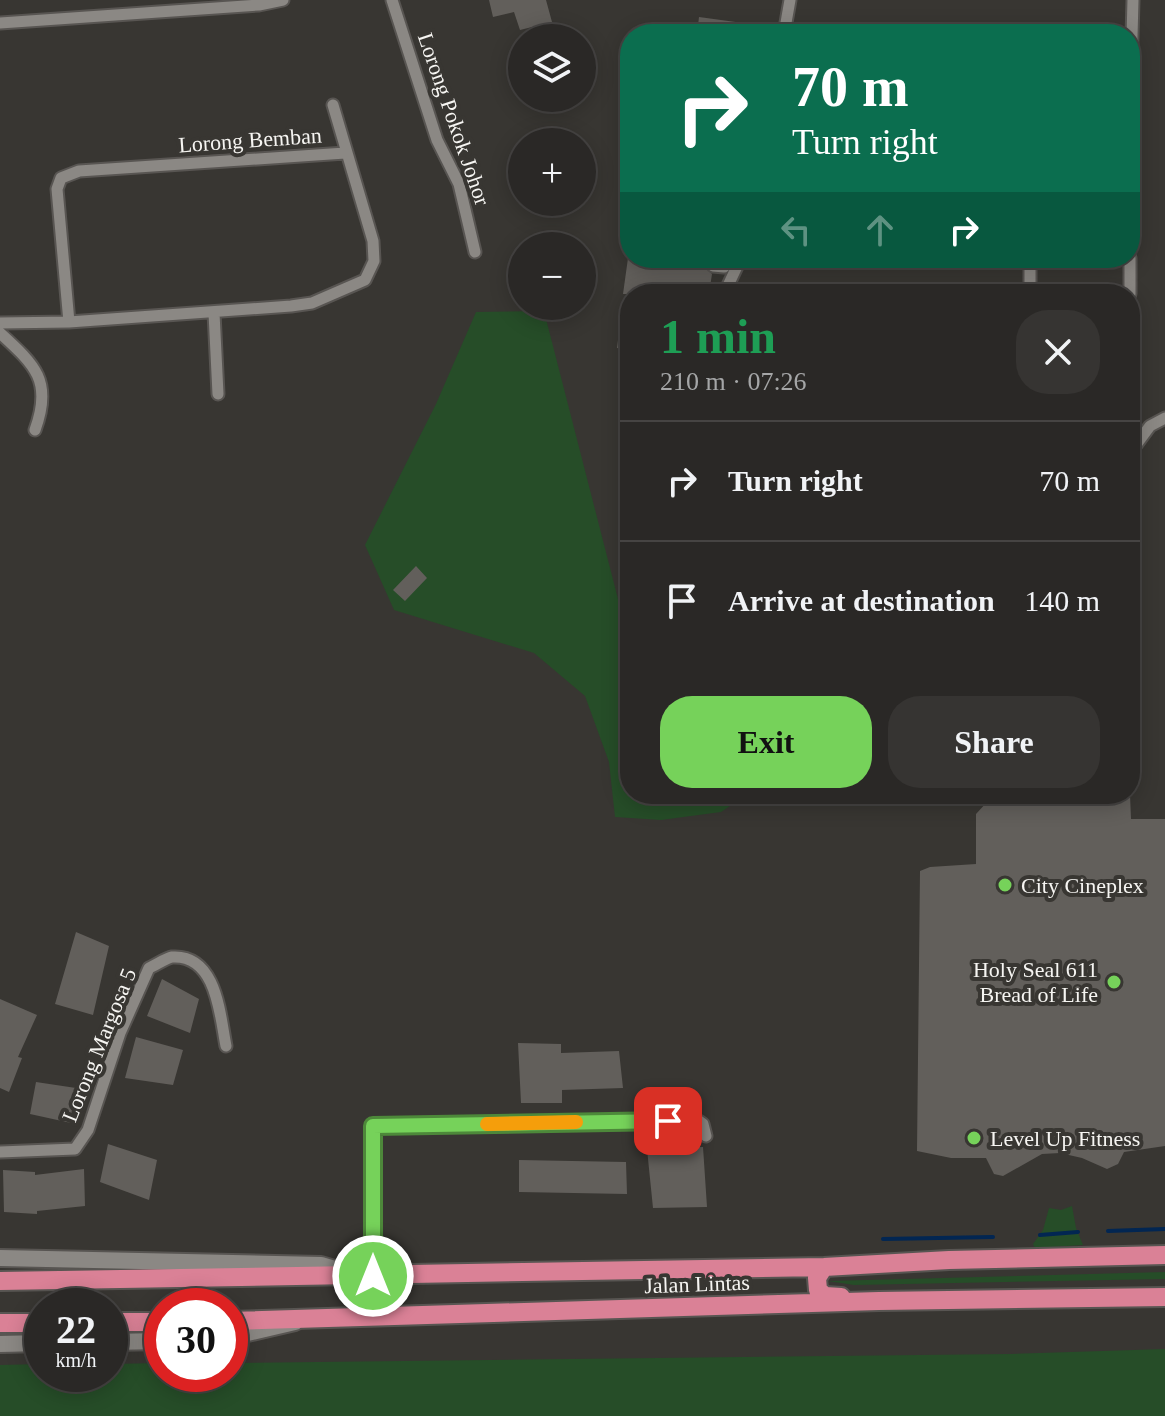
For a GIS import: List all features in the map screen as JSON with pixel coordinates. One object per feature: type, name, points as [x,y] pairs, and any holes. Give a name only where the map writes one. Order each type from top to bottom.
[{"type":"highway","name":"Jalan Lintas","points":[[0,1281],[824,1267],[949,1260],[1165,1255]]},
{"type":"highway","points":[[824,1267],[817,1278],[818,1290],[825,1296],[879,1301]]},
{"type":"highway","name":"Jalan Lintas","points":[[248,1321],[879,1301],[1165,1297]]},
{"type":"highway","points":[[0,1323],[24,1323]]},
{"type":"main road","name":"Jalan Lintas","points":[[0,1258],[321,1265],[369,1276]]},
{"type":"main road","points":[[248,1333],[301,1321]]},
{"type":"main road","points":[[0,1344],[24,1343]]},
{"type":"street","points":[[0,23],[259,5],[283,0]]},
{"type":"street","name":"Lorong Pokok Johor","points":[[392,0],[437,140],[459,184],[475,252]]},
{"type":"street","points":[[786,24],[790,0]]},
{"type":"street","points":[[1132,24],[1133,0]]},
{"type":"street","points":[[333,105],[345,153]]},
{"type":"street","name":"Lorong Bemban","points":[[0,323],[69,322],[214,313],[312,303],[365,280],[374,261],[373,241],[368,217],[345,153],[79,171],[61,178],[57,189],[69,322]]},
{"type":"street","points":[[214,313],[218,394]]},
{"type":"street","points":[[0,333],[27,358],[41,377],[43,408],[35,430]]},
{"type":"street","points":[[1140,440],[1150,426],[1165,418]]},
{"type":"street","name":"Lorong Margosa 5","points":[[0,1152],[75,1149],[88,1130],[120,1033],[149,968],[172,957],[196,963],[215,988],[226,1046]]},
{"type":"street","points":[[369,1276],[373,1126],[699,1121],[706,1136]]},
{"type":"green space","points":[[476,312],[508,312],[508,320],[546,320],[620,598],[620,804],[733,804],[721,812],[661,820],[615,817],[609,762],[585,696],[534,653],[394,610],[365,545],[436,404]]},
{"type":"green space","points":[[1072,1206],[1083,1245],[1035,1248],[1033,1244],[1043,1230],[1049,1208],[1061,1210]]},
{"type":"green space","points":[[1165,1272],[1165,1279],[854,1285],[828,1281]]},
{"type":"green space","points":[[1165,1349],[1165,1416],[0,1416],[0,1365],[24,1364],[24,1392],[128,1392],[128,1364],[144,1363],[144,1392],[248,1392],[248,1363],[1010,1354]]},
{"type":"building","points":[[489,0],[546,0],[552,22],[518,24],[514,12],[493,17]]},
{"type":"building","points":[[699,17],[743,23],[743,24],[698,24]]},
{"type":"building","points":[[627,268],[707,268],[712,274],[710,284],[624,284]]},
{"type":"building","points":[[416,566],[427,578],[405,601],[393,590]]},
{"type":"building","points":[[985,804],[1130,804],[1131,819],[1165,819],[1165,1146],[1124,1152],[1118,1164],[1107,1169],[1082,1158],[1060,1153],[1042,1154],[1003,1176],[994,1174],[986,1158],[951,1158],[917,1151],[920,871],[930,867],[976,864],[976,814]]},
{"type":"building","points":[[76,932],[109,946],[93,1015],[55,1004]]},
{"type":"building","points":[[162,979],[199,999],[190,1033],[147,1016]]},
{"type":"building","points":[[0,999],[37,1015],[18,1057],[22,1058],[9,1092],[0,1088]]},
{"type":"building","points":[[136,1037],[183,1050],[173,1085],[125,1078]]},
{"type":"building","points":[[518,1043],[561,1044],[561,1053],[619,1051],[623,1088],[562,1090],[562,1103],[521,1103]]},
{"type":"building","points":[[36,1082],[76,1088],[71,1123],[30,1114]]},
{"type":"building","points":[[108,1144],[157,1160],[149,1200],[100,1182]]},
{"type":"building","points":[[703,1147],[707,1207],[653,1208],[647,1149]]},
{"type":"building","points":[[519,1160],[626,1162],[627,1194],[519,1192]]},
{"type":"building","points":[[84,1169],[85,1206],[37,1211],[37,1214],[4,1212],[3,1170],[35,1172],[35,1175]]},
{"type":"waterway","points":[[1108,1231],[1165,1229]]},
{"type":"waterway","points":[[1040,1235],[1078,1232]]},
{"type":"waterway","points":[[883,1239],[993,1237]]},
{"type":"slow traffic","points":[[487,1124],[576,1122]]},
{"type":"place","name":"City Cineplex","points":[[1005,885]]},
{"type":"place","name":"Holy Seal 611 Bread of Life","points":[[1114,982]]},
{"type":"place","name":"Level Up Fitness","points":[[974,1138]]},
{"type":"route","points":[[373,1276],[373,1126],[668,1121]]}]
